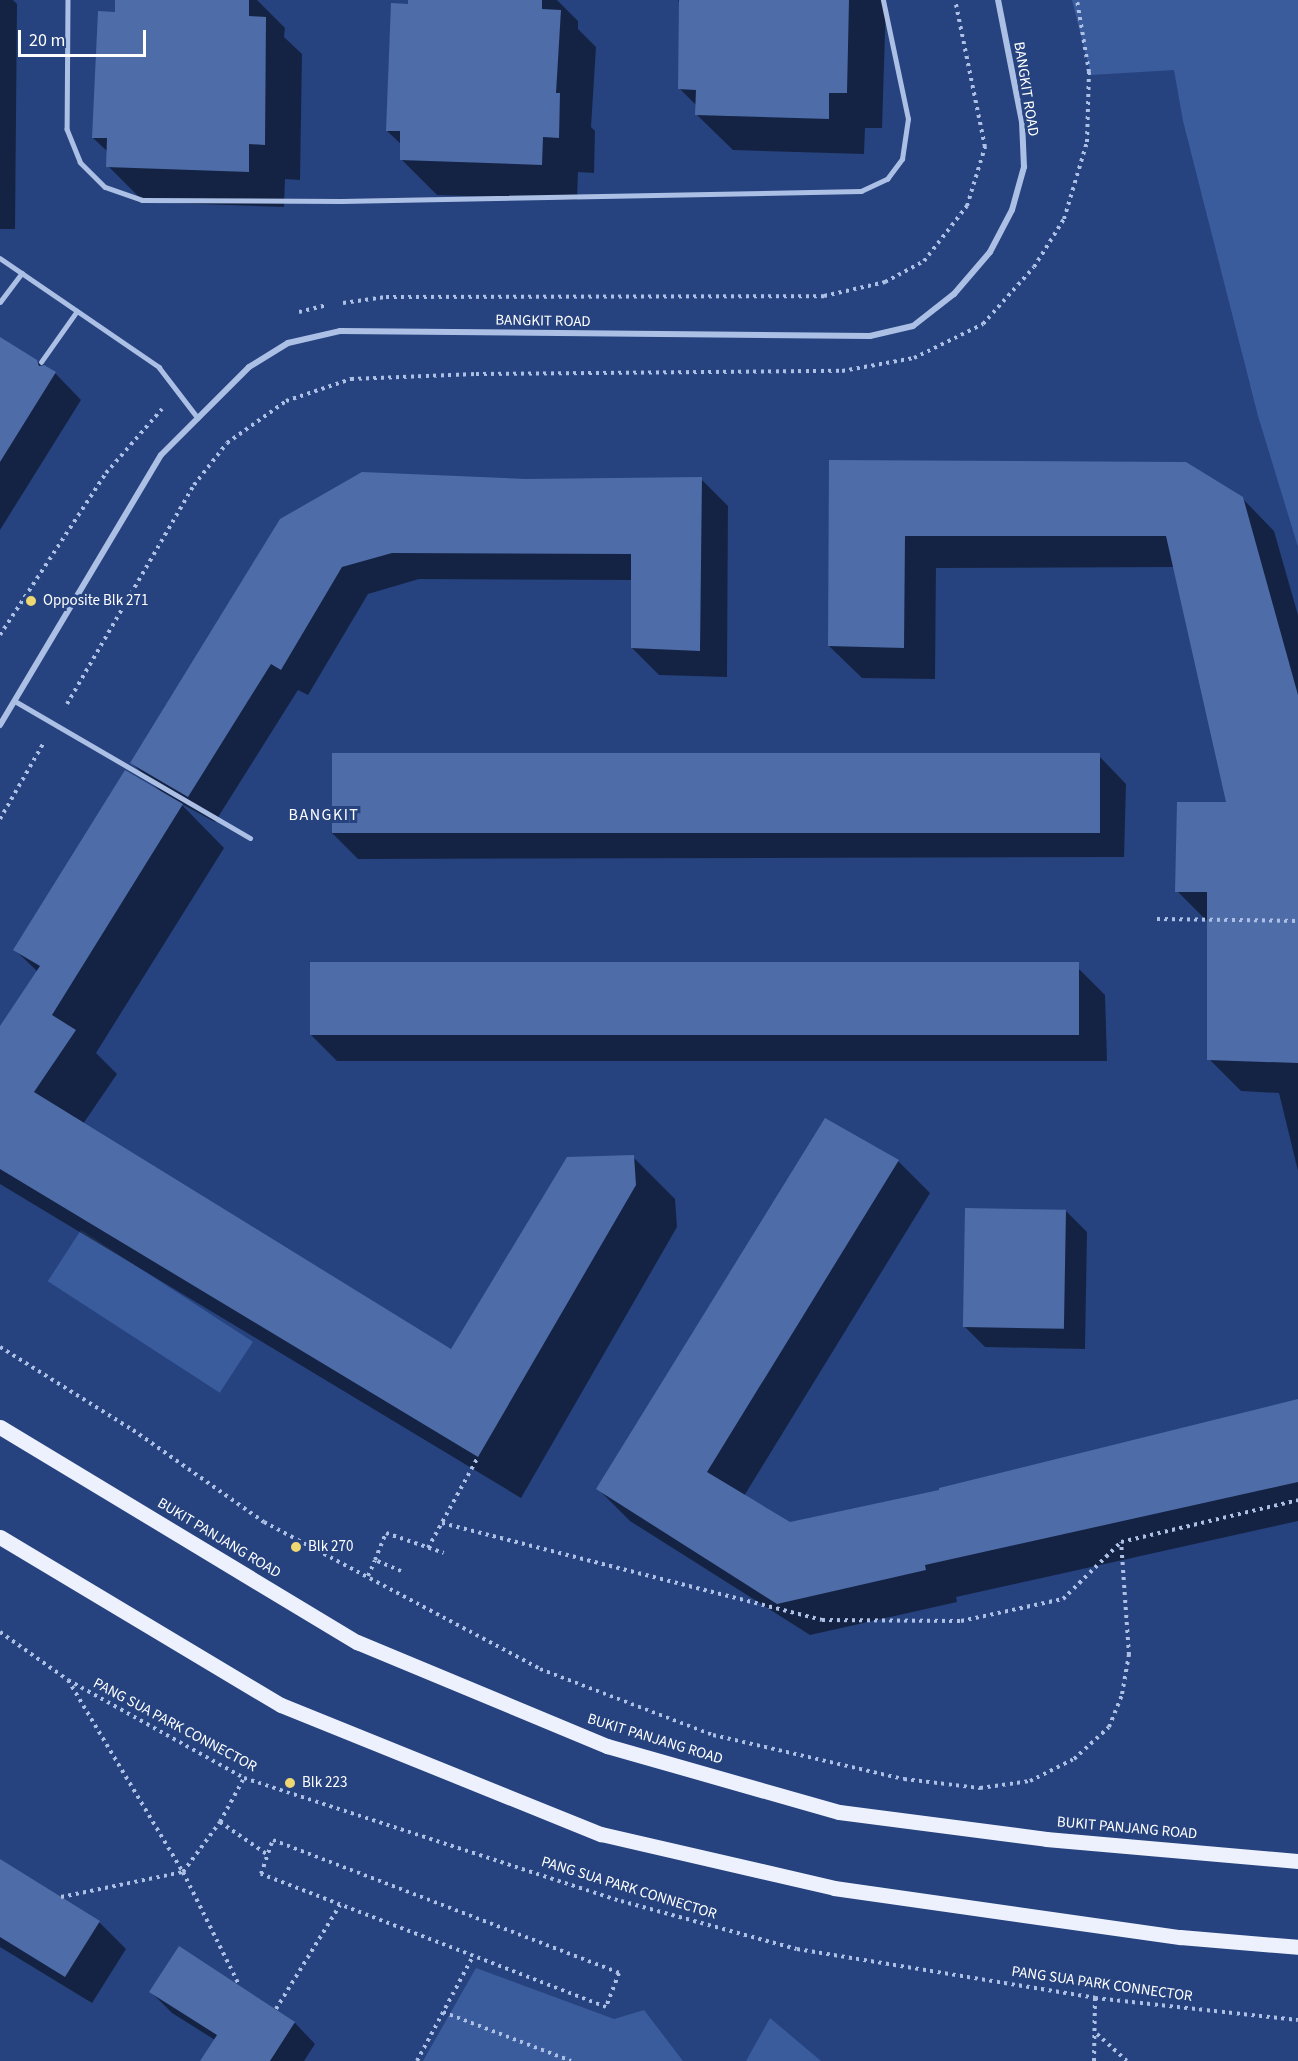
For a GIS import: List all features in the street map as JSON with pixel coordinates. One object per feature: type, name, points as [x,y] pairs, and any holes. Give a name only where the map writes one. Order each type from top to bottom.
[{"type":"main road","name":"BUKIT PANJANG ROAD","points":[[0,1427],[357,1642],[607,1746],[839,1812],[1046,1839],[1298,1861]]},
{"type":"main road","points":[[0,1537],[280,1704],[601,1834],[834,1888],[1180,1937],[1298,1947]]},
{"type":"street","name":"BANGKIT ROAD","points":[[0,725],[161,455],[249,367],[288,343],[340,331],[870,336],[913,326],[954,294],[990,252],[1012,210],[1024,167],[1022,122],[998,0]]},
{"type":"lane","points":[[68,0],[67,129],[80,162],[105,187],[142,200],[341,201],[861,190],[888,179],[902,159],[908,119],[884,0]]},
{"type":"lane","points":[[0,258],[159,367],[198,418]]},
{"type":"lane","points":[[0,302],[22,273]]},
{"type":"lane","points":[[41,362],[77,311]]},
{"type":"lane","points":[[15,701],[250,838]]},
{"type":"path","points":[[0,819],[194,485],[227,443],[286,401],[351,379],[476,374],[842,371],[914,358],[982,324],[1034,267],[1064,219],[1088,142],[1089,72],[1077,0]]},
{"type":"path","points":[[1157,919],[1298,921]]},
{"type":"path","points":[[0,1347],[133,1430],[264,1522],[540,1669],[713,1736],[904,1779],[980,1788],[1030,1781],[1074,1760],[1109,1727],[1122,1694],[1129,1655],[1121,1542]]},
{"type":"path","points":[[428,1548],[478,1457]]},
{"type":"path","points":[[442,1523],[822,1620],[961,1621],[1063,1599],[1121,1542],[1298,1500]]},
{"type":"path","points":[[369,1576],[386,1533],[444,1553]]},
{"type":"path","points":[[375,1560],[401,1571]]},
{"type":"path","name":"PANG SUA PARK CONNECTOR","points":[[0,1632],[68,1680],[244,1778],[621,1901],[797,1949],[1095,1998],[1298,2020]]},
{"type":"path","points":[[68,1680],[183,1872],[239,1985]]},
{"type":"path","points":[[62,1897],[183,1872],[220,1822],[244,1778]]},
{"type":"path","points":[[220,1822],[268,1855]]},
{"type":"path","points":[[273,1840],[619,1973],[606,2007],[340,1905],[261,1874],[273,1840]]},
{"type":"path","points":[[276,2009],[340,1905]]},
{"type":"path","points":[[417,2061],[473,1956]]},
{"type":"path","points":[[1094,2061],[1095,1998]]},
{"type":"path","points":[[443,2012],[571,2061]]},
{"type":"path","points":[[1096,2034],[1127,2061]]},
{"type":"shaded area","points":[[1072,0],[1298,0],[1298,547],[1258,416],[1183,121],[1174,70],[1091,75]]},
{"type":"shaded area","points":[[81,1230],[253,1342],[220,1393],[48,1281]]},
{"type":"shaded area","points":[[476,1968],[614,2019],[644,2010],[683,2061],[423,2061]]},
{"type":"shaded area","points":[[770,2018],[821,2061],[746,2061]]},
{"type":"building","points":[[115,0],[249,0],[249,16],[266,17],[265,145],[249,144],[249,172],[106,167],[107,138],[92,138],[98,11],[115,12]]},
{"type":"building","points":[[408,0],[542,0],[542,9],[561,10],[556,93],[560,93],[559,138],[543,137],[542,165],[400,160],[400,131],[386,131],[391,3],[408,4]]},
{"type":"building","points":[[679,0],[849,0],[847,93],[829,93],[829,119],[695,115],[696,90],[678,89]]},
{"type":"building","points":[[0,337],[37,360],[39,366],[44,365],[56,372],[0,462]]},
{"type":"building","points":[[829,460],[1186,462],[1243,497],[1298,695],[1298,1063],[1207,1060],[1207,892],[1175,892],[1177,802],[1226,802],[1166,536],[905,536],[904,648],[828,646]]},
{"type":"building","points":[[362,472],[526,479],[702,477],[700,651],[631,648],[631,554],[392,553],[342,567],[281,670],[271,664],[188,797],[130,763],[280,519]]},
{"type":"building","points":[[332,753],[1100,753],[1100,833],[332,833]]},
{"type":"building","points":[[125,770],[183,804],[52,1015],[76,1030],[34,1092],[451,1349],[567,1157],[634,1155],[636,1185],[478,1457],[0,1169],[0,1026],[40,966],[13,950]]},
{"type":"building","points":[[310,962],[1079,962],[1079,1035],[310,1035]]},
{"type":"building","points":[[825,1118],[899,1160],[707,1472],[790,1522],[939,1490],[939,1488],[1298,1399],[1298,1482],[925,1565],[926,1570],[777,1604],[596,1489]]},
{"type":"building","points":[[965,1208],[1066,1210],[1064,1329],[963,1327]]},
{"type":"building","points":[[0,1859],[100,1921],[65,1977],[0,1937]]},
{"type":"building","points":[[179,1946],[295,2022],[270,2061],[200,2061],[217,2035],[149,1992]]},
{"type":"place","name":"Opposite Blk 271","points":[[31,601]]},
{"type":"place","name":"Blk 270","points":[[296,1547]]},
{"type":"place","name":"Blk 223","points":[[290,1783]]},
{"type":"district","name":"BANGKIT","points":[[324,815]]}]
